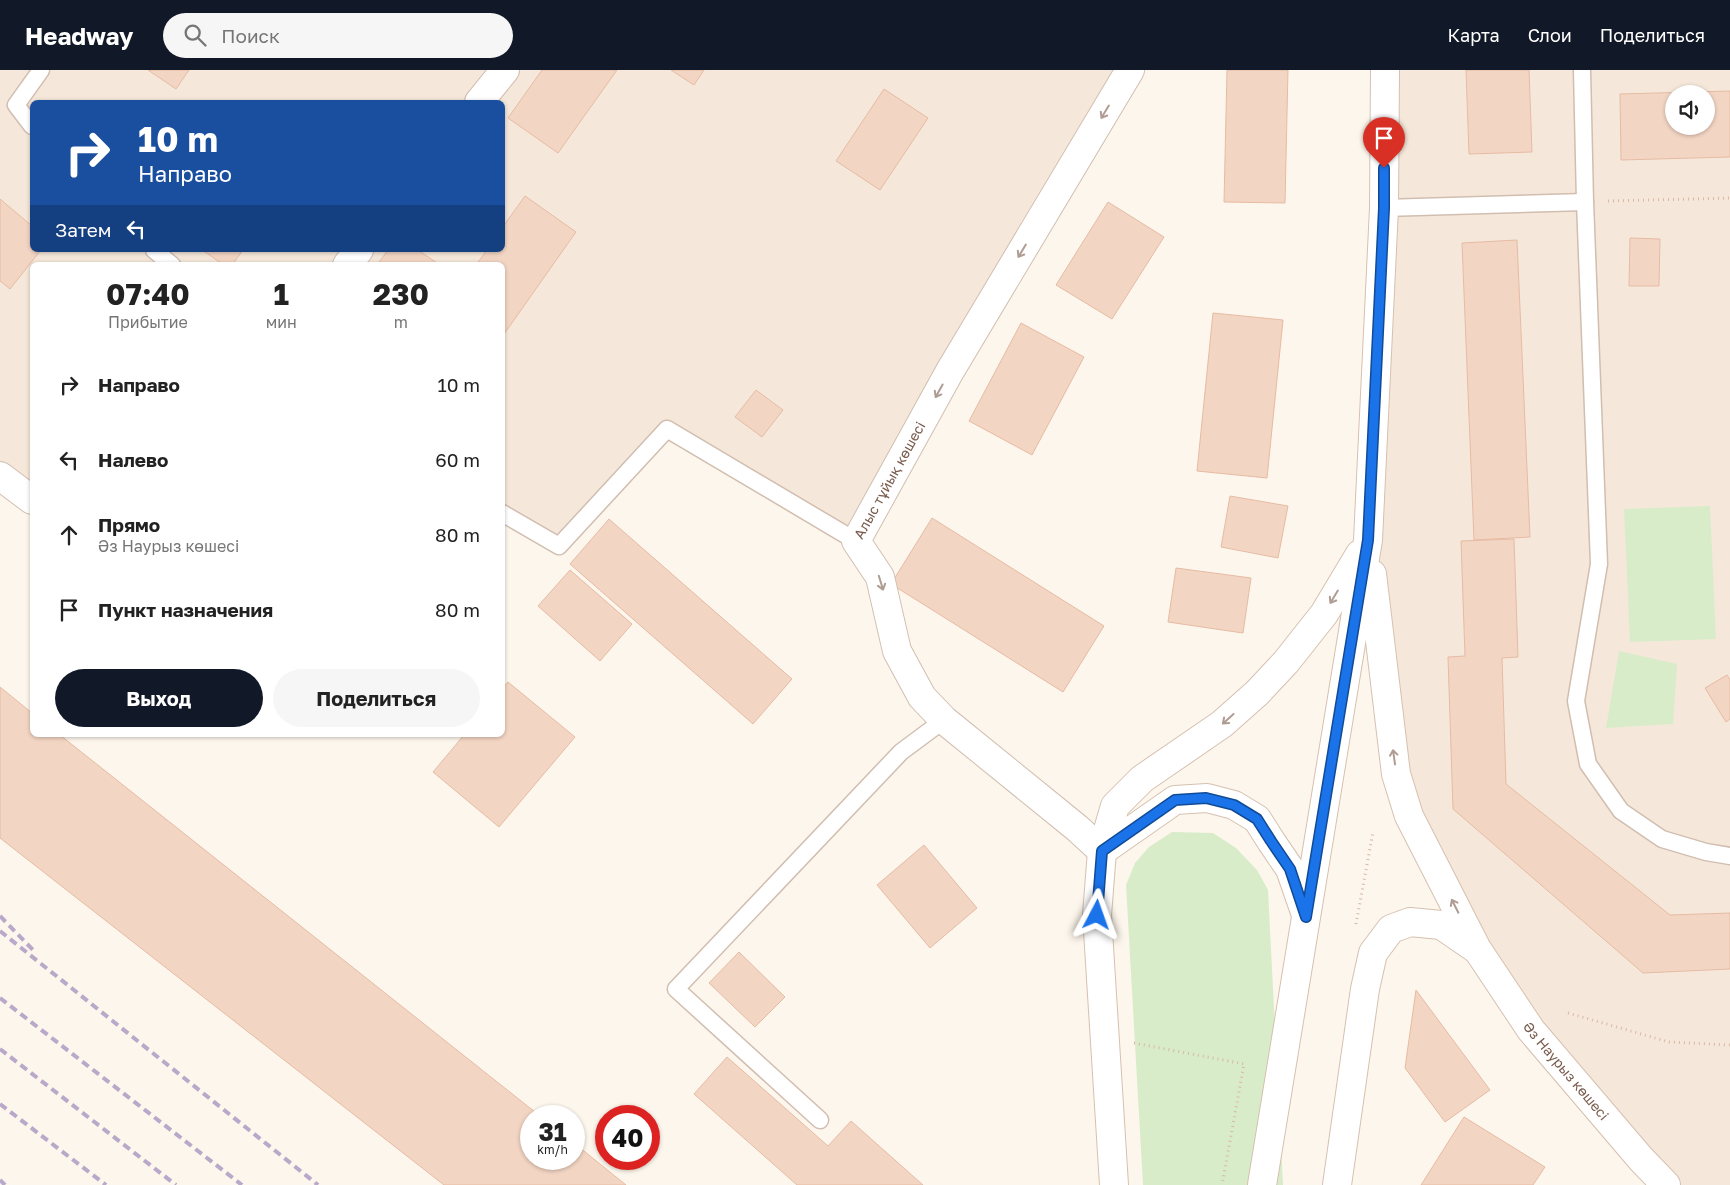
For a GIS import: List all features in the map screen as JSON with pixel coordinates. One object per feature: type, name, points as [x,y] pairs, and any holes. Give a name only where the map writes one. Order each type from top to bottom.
[{"type":"street","points":[[481,100],[505,70]]},
{"type":"street","name":"Алыс тұйық көшесі","points":[[1102,851],[1077,828],[944,720],[922,697],[897,651],[880,577],[856,541],[950,371],[1130,70]]},
{"type":"street","points":[[1262,1185],[1368,540],[1384,208],[1385,70]]},
{"type":"street","points":[[349,262],[357,252]]},
{"type":"street","points":[[0,476],[30,498]]},
{"type":"street","points":[[1114,1185],[1097,915],[1102,851],[1115,806],[1142,779],[1222,724],[1257,693],[1286,662],[1324,614],[1368,540]]},
{"type":"street","name":"Әз Наурыз көшесі","points":[[1368,540],[1396,774],[1409,816],[1477,949],[1531,1030],[1641,1159],[1666,1185]]},
{"type":"street","points":[[1102,851],[1175,800],[1206,798],[1234,805],[1257,819],[1290,869],[1306,917]]},
{"type":"street","points":[[1338,1185],[1365,989],[1373,953],[1391,929],[1410,922],[1441,925],[1477,949]]},
{"type":"lane","points":[[30,123],[16,105],[41,70]]},
{"type":"lane","points":[[1582,70],[1585,202],[1599,564],[1576,701],[1588,764],[1621,811],[1662,839],[1706,852],[1730,856]]},
{"type":"lane","points":[[1384,208],[1585,202]]},
{"type":"lane","points":[[156,252],[168,262]]},
{"type":"lane","points":[[505,515],[559,546],[667,429],[856,541]]},
{"type":"lane","points":[[820,1120],[676,989],[901,752],[944,720]]},
{"type":"path","points":[[1585,202],[1730,198]]},
{"type":"path","points":[[1355,926],[1373,832]]},
{"type":"path","points":[[1568,1012],[1669,1042],[1730,1045]]},
{"type":"path","points":[[1104,1037],[1244,1064],[1222,1185]]},
{"type":"shaded area","points":[[0,70],[1130,70],[856,541],[667,429],[559,546],[505,514],[505,262],[30,262],[30,498],[0,476]]},
{"type":"shaded area","points":[[1385,70],[1730,70],[1730,1185],[1666,1185],[1531,1030],[1409,816],[1368,540]]},
{"type":"green space","points":[[1710,506],[1716,639],[1630,642],[1624,509]]},
{"type":"green space","points":[[1619,651],[1677,664],[1673,724],[1606,728]]},
{"type":"green space","points":[[1172,832],[1213,833],[1236,848],[1257,870],[1268,890],[1283,1185],[1143,1185],[1126,885],[1135,863],[1149,847]]},
{"type":"building","points":[[148,70],[189,70],[176,89]]},
{"type":"building","points":[[542,70],[617,70],[558,153],[508,118]]},
{"type":"building","points":[[671,70],[704,70],[694,85]]},
{"type":"building","points":[[1227,70],[1288,70],[1285,203],[1224,202]]},
{"type":"building","points":[[1466,70],[1529,70],[1532,152],[1469,154]]},
{"type":"building","points":[[884,89],[928,118],[880,190],[836,161]]},
{"type":"building","points":[[1715,91],[1730,91],[1730,157],[1621,160],[1620,94],[1665,93],[1665,135],[1715,135]]},
{"type":"building","points":[[525,196],[576,232],[505,333],[505,262],[478,262],[486,252],[505,252],[505,224]]},
{"type":"building","points":[[0,199],[30,224],[30,252],[39,252],[10,289],[0,281]]},
{"type":"building","points":[[1108,202],[1164,237],[1112,319],[1056,285]]},
{"type":"building","points":[[1630,238],[1660,239],[1659,286],[1629,286]]},
{"type":"building","points":[[1517,240],[1530,537],[1474,540],[1462,243]]},
{"type":"building","points":[[205,252],[242,252],[234,262],[220,262]]},
{"type":"building","points":[[387,252],[421,252],[436,262],[379,262]]},
{"type":"building","points":[[1213,313],[1283,320],[1267,478],[1197,471]]},
{"type":"building","points":[[1021,323],[1084,357],[1032,455],[969,421]]},
{"type":"building","points":[[756,390],[783,410],[762,437],[735,417]]},
{"type":"building","points":[[1230,496],[1288,506],[1278,558],[1221,547]]},
{"type":"building","points":[[932,518],[1104,626],[1063,692],[891,584]]},
{"type":"building","points":[[609,519],[792,679],[753,724],[570,564]]},
{"type":"building","points":[[1514,539],[1518,657],[1502,658],[1506,784],[1670,915],[1730,913],[1730,969],[1643,973],[1453,809],[1448,657],[1465,656],[1461,541]]},
{"type":"building","points":[[1176,568],[1251,578],[1243,633],[1168,622]]},
{"type":"building","points":[[570,570],[632,624],[600,661],[538,606]]},
{"type":"building","points":[[1727,675],[1730,680],[1730,719],[1726,722],[1705,688]]},
{"type":"building","points":[[508,682],[575,737],[499,827],[433,772],[462,737],[505,737],[505,686]]},
{"type":"building","points":[[0,687],[30,711],[30,737],[63,737],[526,1105],[520,1105],[520,1170],[585,1170],[585,1152],[595,1160],[595,1170],[607,1170],[626,1185],[444,1185],[0,838]]},
{"type":"building","points":[[924,845],[977,908],[930,948],[877,885]]},
{"type":"building","points":[[739,952],[785,997],[755,1027],[709,983]]},
{"type":"building","points":[[1416,990],[1490,1090],[1445,1122],[1405,1068]]},
{"type":"building","points":[[727,1057],[828,1146],[851,1121],[923,1185],[797,1185],[694,1094]]},
{"type":"building","points":[[1464,1117],[1545,1167],[1533,1185],[1421,1185]]},
{"type":"railway","points":[[0,916],[33,950]]},
{"type":"railway","points":[[0,931],[318,1185]]},
{"type":"railway","points":[[0,998],[242,1185]]},
{"type":"railway","points":[[0,1049],[176,1185]]},
{"type":"railway","points":[[0,1104],[106,1185]]},
{"type":"railway","points":[[0,1180],[5,1185]]},
{"type":"route","points":[[1097,915],[1102,851],[1175,800],[1206,798],[1234,805],[1257,819],[1290,869],[1306,917],[1368,540],[1384,208],[1384,168]]}]
